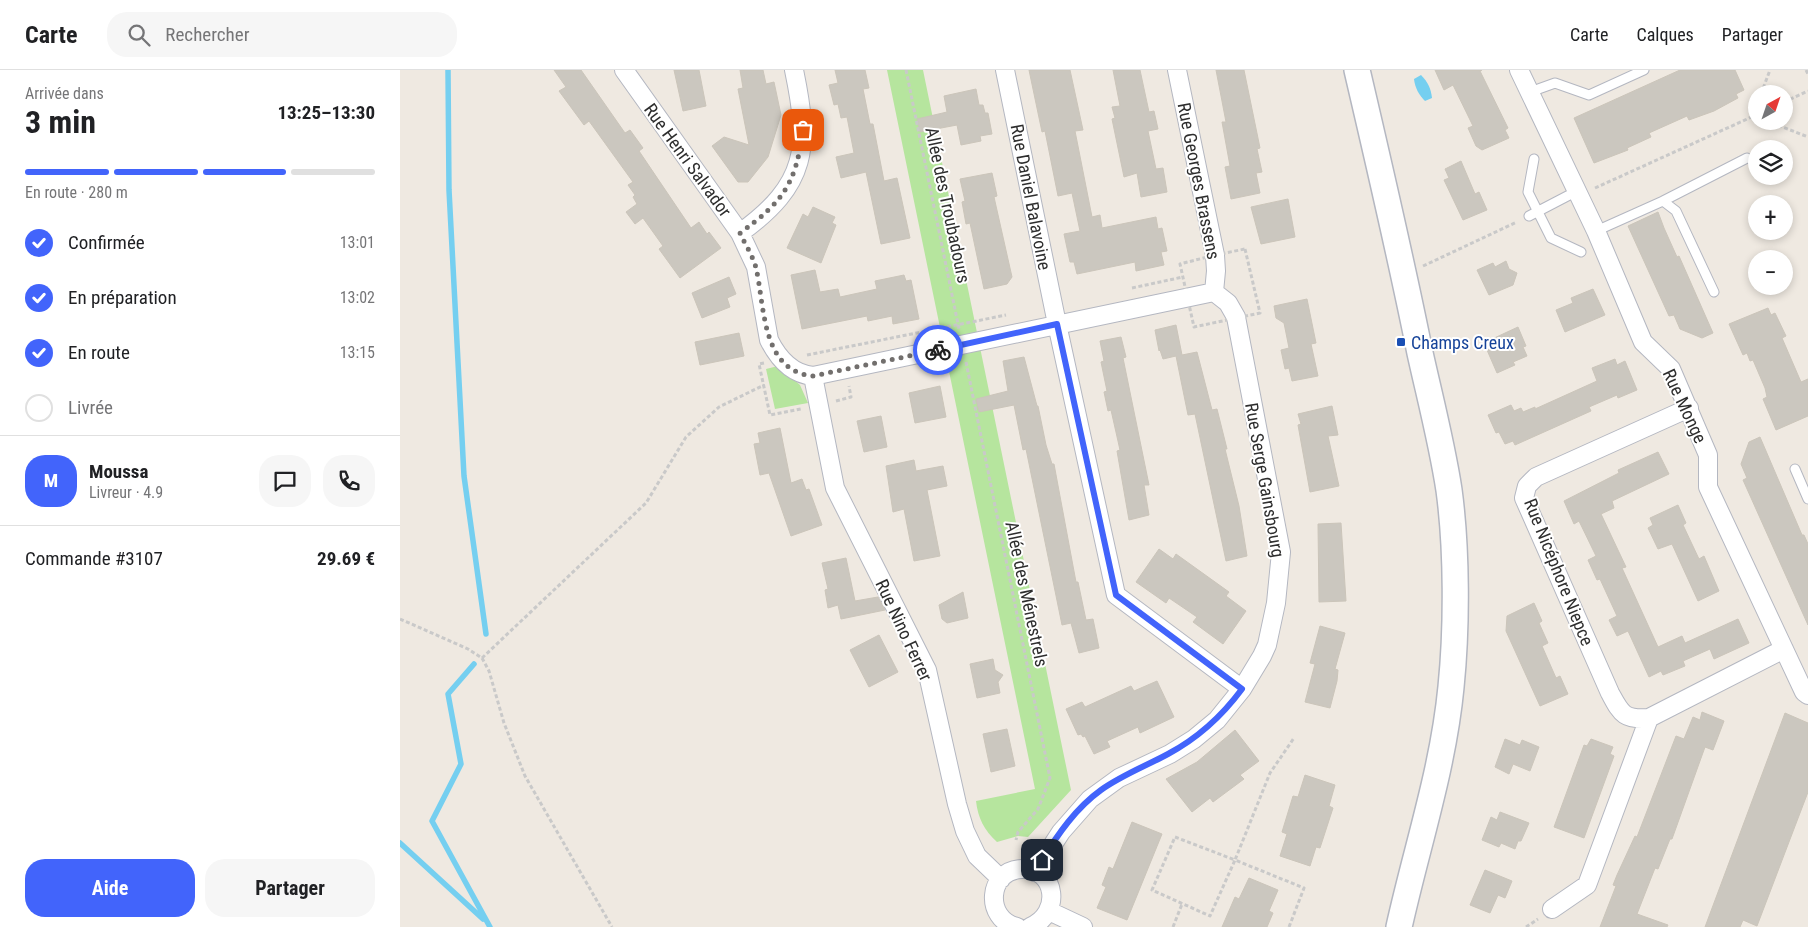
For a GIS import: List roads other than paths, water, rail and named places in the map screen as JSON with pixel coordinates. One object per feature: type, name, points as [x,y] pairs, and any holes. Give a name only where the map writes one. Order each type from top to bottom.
[{"type":"main road","points":[[1357,70],[1404,274],[1449,490],[1454,580],[1451,686],[1446,734],[1437,782],[1411,875],[1399,927]]},
{"type":"main road","points":[[1384,927],[1411,875]]},
{"type":"street","name":"Rue Henri Salvador","points":[[624,70],[740,233],[756,266],[769,340],[774,350],[796,372],[813,376]]},
{"type":"street","points":[[740,233],[775,205],[787,189],[796,170],[803,130],[802,108],[794,70]]},
{"type":"street","name":"Rue Daniel Balavoine","points":[[1005,70],[1057,324],[1116,595],[1242,689]]},
{"type":"street","name":"Rue Georges Brassens","points":[[1177,70],[1215,254],[1214,292]]},
{"type":"street","name":"Rue Monge","points":[[1519,70],[1596,231],[1643,342],[1671,369],[1708,456],[1708,487],[1804,692],[1808,695]]},
{"type":"street","points":[[813,376],[1214,292]]},
{"type":"street","name":"Rue Serge Gainsbourg","points":[[1035,872],[1061,832],[1090,799],[1119,778],[1170,754],[1194,739],[1217,720],[1242,689],[1267,645],[1276,603],[1281,552],[1236,318],[1228,303],[1214,292]]},
{"type":"street","name":"Rue Nino Ferrer","points":[[813,376],[835,488],[927,670],[956,804],[965,831],[977,856],[1001,878]]},
{"type":"street","name":"Rue Nicéphore Niepce","points":[[1649,718],[1635,719],[1622,714],[1618,707],[1524,498],[1528,486],[1536,477],[1689,408]]},
{"type":"street","points":[[1552,909],[1587,885],[1649,718],[1784,649]]},
{"type":"street","points":[[1017,927],[1004,921],[994,906],[995,888],[1001,878],[1014,870],[1024,869],[1035,872],[1047,882],[1051,890],[1052,900],[1049,911],[1039,923],[1030,927]]},
{"type":"street","points":[[1049,911],[1083,927]]},
{"type":"lane","points":[[1530,92],[1555,83],[1589,95],[1644,70]]},
{"type":"lane","points":[[1596,231],[1663,201],[1747,158]]},
{"type":"lane","points":[[1534,159],[1528,192],[1551,238],[1581,252]]},
{"type":"lane","points":[[1529,216],[1577,191]]},
{"type":"lane","points":[[1663,201],[1676,211],[1714,292]]},
{"type":"lane","points":[[1795,469],[1808,499]]},
{"type":"water","points":[[1421,75],[1432,95],[1432,98],[1425,101],[1415,85],[1414,79]]},
{"type":"waterway","points":[[448,70],[449,190],[464,476],[486,634]]},
{"type":"waterway","points":[[474,664],[448,694],[461,764],[432,821],[490,927]]},
{"type":"waterway","points":[[400,843],[483,919]]},
{"type":"place","name":"Champs Creux","points":[[1401,342]]}]
